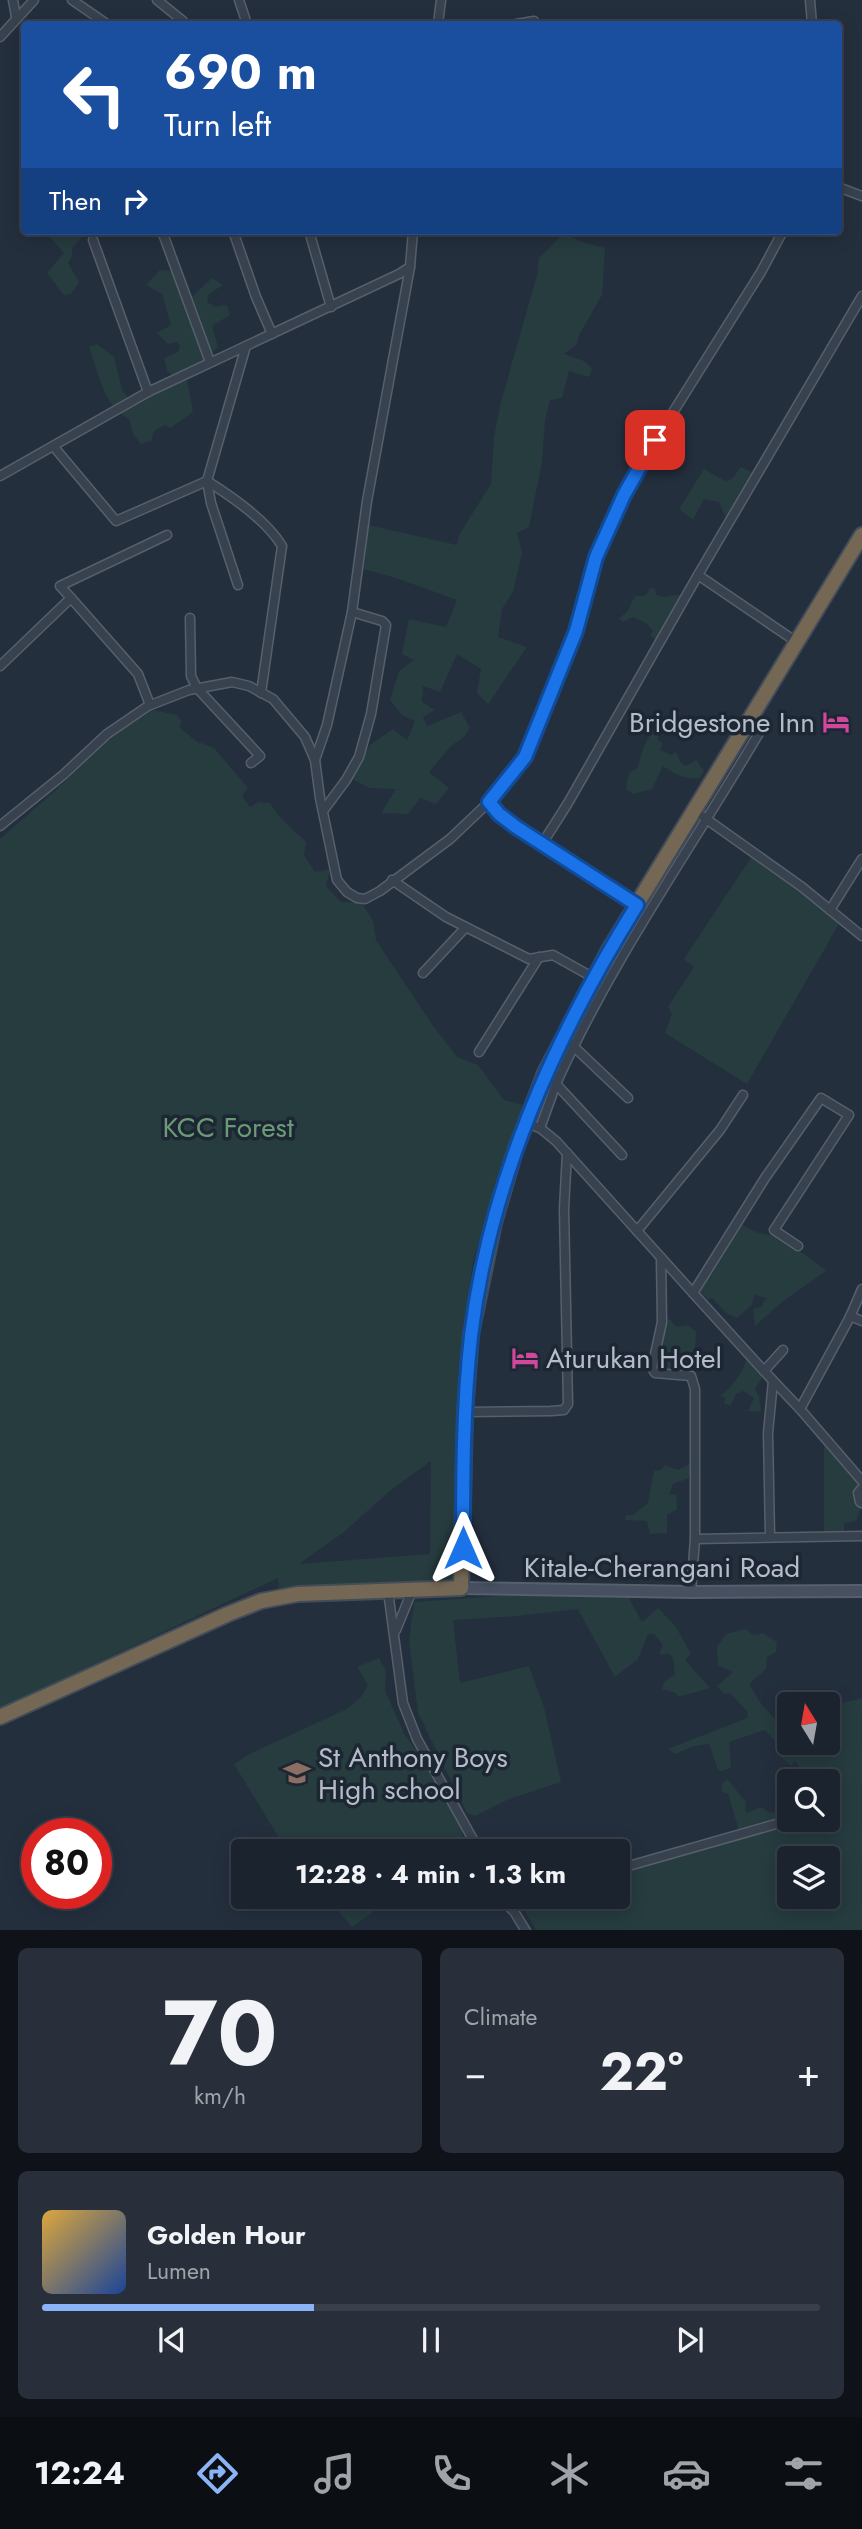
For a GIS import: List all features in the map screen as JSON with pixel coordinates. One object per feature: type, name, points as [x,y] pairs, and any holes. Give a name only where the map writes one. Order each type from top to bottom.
[{"type":"highway","points":[[0,1717],[261,1601],[310,1593],[461,1588],[465,1412],[471,1334],[485,1259],[504,1183],[533,1126],[545,1073],[568,1042],[593,978],[693,809],[798,643],[862,535]]},
{"type":"main road","name":"Kitale-Cherangani Road","points":[[461,1588],[691,1592],[862,1591]]},
{"type":"street","points":[[13,0],[16,17]]},
{"type":"street","points":[[0,37],[34,0]]},
{"type":"street","points":[[72,0],[103,21]]},
{"type":"street","points":[[158,0],[180,16],[182,21]]},
{"type":"street","points":[[239,0],[246,21]]},
{"type":"street","points":[[438,21],[441,0]]},
{"type":"street","points":[[810,0],[812,21]]},
{"type":"street","points":[[842,188],[862,196]]},
{"type":"street","points":[[163,235],[210,362]]},
{"type":"street","points":[[234,235],[272,334]]},
{"type":"street","points":[[310,235],[331,307]]},
{"type":"street","points":[[316,760],[327,725],[352,612],[367,501],[410,267],[413,235]]},
{"type":"street","points":[[0,827],[107,734],[150,705],[197,688],[232,682],[249,686],[273,699],[305,737],[316,760],[332,860],[341,887],[357,898],[365,899],[380,891],[450,839],[489,802],[525,757],[576,631],[596,557],[624,495],[655,440],[761,272],[781,235]]},
{"type":"street","points":[[93,240],[148,392]]},
{"type":"street","points":[[0,476],[148,392],[410,267]]},
{"type":"street","points":[[542,844],[862,296]]},
{"type":"street","points":[[238,585],[211,503],[207,481],[246,345]]},
{"type":"street","points":[[54,447],[116,521],[207,481]]},
{"type":"street","points":[[207,481],[239,503],[274,535],[282,546],[261,693]]},
{"type":"street","points":[[150,705],[138,674],[60,586],[167,535]]},
{"type":"street","points":[[698,575],[798,643]]},
{"type":"street","points":[[0,666],[71,598]]},
{"type":"street","points":[[323,811],[359,757],[371,714],[386,625],[382,621],[352,612]]},
{"type":"street","points":[[190,618],[191,676],[197,688],[260,755],[251,763]]},
{"type":"street","points":[[762,728],[568,1042],[556,1084],[533,1126],[567,1153],[862,1481]]},
{"type":"street","points":[[489,802],[499,814],[542,844],[637,905]]},
{"type":"street","points":[[693,809],[862,936]]},
{"type":"street","points":[[830,910],[862,859]]},
{"type":"street","points":[[392,880],[465,928],[528,959],[547,955],[559,957],[593,978]]},
{"type":"street","points":[[424,973],[465,928]]},
{"type":"street","points":[[479,1052],[539,957]]},
{"type":"street","points":[[568,1042],[628,1098]]},
{"type":"street","points":[[556,1084],[622,1155]]},
{"type":"street","points":[[637,1231],[720,1130],[743,1095]]},
{"type":"street","points":[[693,1293],[765,1178],[821,1098],[849,1115],[774,1230],[798,1245]]},
{"type":"street","points":[[465,1412],[564,1410],[568,1404],[564,1222],[567,1153]]},
{"type":"street","points":[[661,1258],[662,1322],[652,1367],[655,1373],[689,1375],[695,1382],[695,1539],[691,1592]]},
{"type":"street","points":[[800,1409],[862,1289]]},
{"type":"street","points":[[850,1316],[862,1321]]},
{"type":"street","points":[[764,1371],[783,1350]]},
{"type":"street","points":[[769,1536],[768,1433],[773,1381]]},
{"type":"street","points":[[862,1488],[859,1493],[862,1503]]},
{"type":"street","points":[[695,1539],[862,1536]]},
{"type":"street","points":[[388,1591],[403,1703],[418,1739],[473,1839]]},
{"type":"street","points":[[395,1633],[412,1591]]},
{"type":"street","points":[[630,1866],[777,1824]]},
{"type":"street","points":[[511,1909],[526,1930]]},
{"type":"green space","points":[[48,235],[84,235],[72,248],[68,263],[79,282],[71,294],[64,295],[47,273],[64,253]]},
{"type":"green space","points":[[562,235],[605,248],[602,295],[576,345],[564,354],[584,361],[592,368],[589,377],[569,371],[562,398],[550,400],[545,420],[542,462],[529,527],[517,533],[522,553],[513,592],[502,609],[498,637],[527,647],[488,704],[477,693],[481,669],[457,654],[440,692],[423,686],[422,702],[435,710],[423,717],[427,726],[461,712],[470,728],[429,772],[449,788],[436,804],[420,798],[408,814],[381,813],[396,789],[370,788],[350,778],[370,745],[393,729],[407,740],[415,721],[402,715],[390,700],[399,671],[414,660],[402,654],[409,619],[446,627],[457,600],[360,568],[368,525],[457,545],[459,535],[491,484],[494,437],[501,402],[537,275],[539,258]]},
{"type":"green space","points":[[160,270],[172,271],[193,296],[212,278],[223,285],[209,294],[207,302],[215,307],[227,305],[230,315],[212,326],[218,347],[201,363],[206,371],[187,380],[193,412],[170,428],[165,425],[154,431],[151,441],[141,444],[133,434],[129,419],[113,406],[108,398],[89,347],[97,344],[114,357],[122,390],[133,404],[174,376],[167,371],[164,358],[178,352],[180,346],[177,342],[168,344],[157,333],[171,325],[162,294],[146,285]]},
{"type":"green space","points":[[741,467],[754,473],[727,521],[719,502],[704,499],[693,520],[679,509],[704,469],[725,481],[732,479]]},
{"type":"green space","points":[[650,588],[655,589],[656,595],[663,597],[683,594],[656,640],[650,636],[653,630],[646,623],[633,617],[623,622],[619,618],[627,612],[635,596],[645,596]]},
{"type":"green space","name":"KCC Forest","points":[[153,710],[177,715],[182,722],[179,727],[196,741],[214,748],[248,788],[242,796],[250,807],[259,802],[270,803],[279,816],[306,842],[304,855],[315,872],[330,869],[326,886],[341,902],[362,903],[373,921],[376,940],[457,1057],[478,1065],[504,1100],[523,1105],[498,1175],[473,1262],[458,1378],[456,1580],[279,1588],[278,1578],[0,1709],[0,839],[113,735]],"holes":[[[431,1461],[430,1554],[299,1564],[344,1532],[392,1489]]]},
{"type":"green space","points":[[664,716],[670,717],[657,739],[663,744],[660,750],[671,755],[676,752],[681,763],[686,766],[696,760],[704,771],[700,778],[690,778],[663,766],[652,789],[633,794],[626,789],[629,773],[638,768],[647,740]]},
{"type":"green space","points":[[752,856],[840,922],[747,1084],[665,1033],[672,1014],[668,1007],[694,967],[684,959]]},
{"type":"green space","points":[[740,1224],[782,1240],[826,1271],[782,1302],[755,1326],[753,1309],[761,1307],[766,1298],[755,1295],[751,1306],[737,1318],[726,1313],[712,1298],[708,1299],[699,1291]]},
{"type":"green space","points":[[669,1318],[676,1327],[687,1325],[696,1331],[694,1367],[660,1370],[656,1365]]},
{"type":"green space","points":[[747,1358],[763,1376],[755,1389],[759,1396],[761,1412],[748,1411],[754,1398],[743,1391],[736,1394],[731,1405],[724,1404],[725,1398],[720,1396],[736,1379]]},
{"type":"green space","points":[[824,1443],[860,1484],[855,1504],[861,1508],[856,1521],[844,1523],[844,1533],[824,1535]]},
{"type":"green space","points":[[690,1464],[689,1478],[673,1484],[669,1495],[676,1494],[677,1509],[667,1515],[667,1533],[650,1534],[647,1521],[625,1520],[626,1515],[633,1515],[648,1503],[654,1471],[661,1470],[665,1465],[678,1470]]},
{"type":"green space","points":[[542,1593],[629,1598],[642,1622],[658,1608],[676,1627],[691,1654],[685,1660],[710,1688],[678,1697],[676,1693],[662,1689],[664,1682],[675,1674],[673,1658],[670,1654],[659,1654],[663,1645],[654,1634],[648,1634],[638,1659],[615,1677],[578,1609],[453,1620],[460,1683],[529,1666],[544,1707],[561,1782],[509,1799],[475,1816],[467,1813],[418,1713],[409,1641],[414,1602]]},
{"type":"green space","points":[[745,1629],[754,1635],[763,1633],[777,1642],[776,1652],[767,1657],[766,1669],[749,1684],[761,1704],[777,1720],[777,1744],[765,1730],[729,1742],[731,1768],[721,1771],[718,1770],[709,1744],[694,1746],[675,1754],[668,1749],[747,1718],[748,1712],[730,1693],[724,1694],[717,1686],[733,1672],[718,1665],[717,1647],[726,1634]]},
{"type":"green space","points":[[379,1658],[386,1671],[385,1691],[405,1735],[433,1774],[460,1820],[463,1839],[280,1839],[234,1764],[251,1753],[347,1709],[362,1696],[368,1685],[357,1667]]},
{"type":"green space","points":[[862,1698],[862,1930],[536,1930],[524,1909],[630,1909],[630,1870],[777,1828],[777,1832],[840,1832],[840,1769],[801,1769],[795,1761],[791,1766],[781,1757],[840,1755],[840,1704]]},
{"type":"green space","points":[[727,1779],[746,1802],[747,1813],[761,1807],[770,1813],[777,1811],[777,1819],[739,1830],[728,1794],[721,1791],[722,1784]]},
{"type":"green space","points":[[336,1909],[377,1909],[352,1927]]},
{"type":"place","name":"Bridgestone Inn","points":[[836,722]]},
{"type":"place","name":"Aturukan Hotel","points":[[525,1358]]},
{"type":"place","name":"St Anthony Boys High school","points":[[297,1773]]},
{"type":"route","points":[[463,1548],[462,1485],[471,1334],[485,1259],[504,1183],[545,1073],[609,950],[637,905],[516,827],[489,802],[525,757],[576,631],[596,557],[624,495],[655,440]]}]
